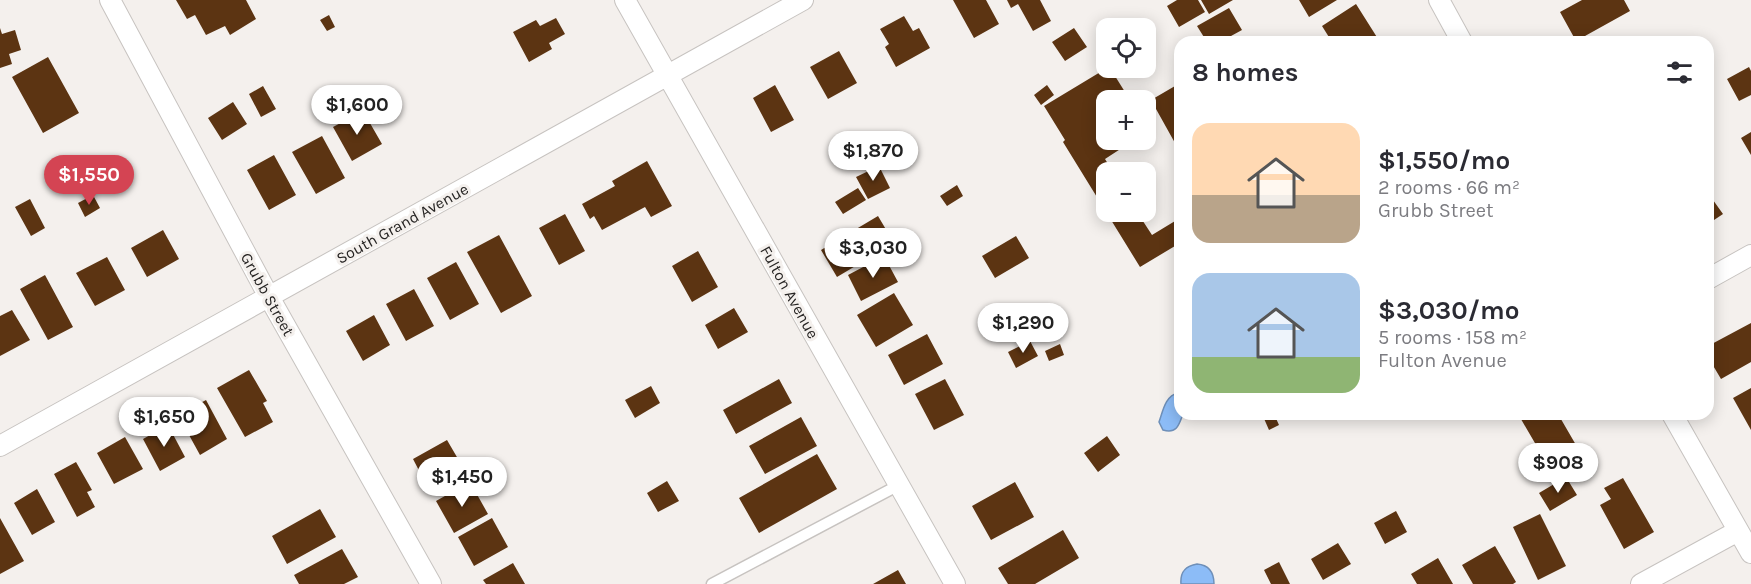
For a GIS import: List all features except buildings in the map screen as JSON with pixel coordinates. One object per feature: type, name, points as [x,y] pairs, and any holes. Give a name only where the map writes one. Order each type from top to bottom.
[{"type":"street","name":"Grubb Street","points":[[110,0],[269,297],[431,584]]},
{"type":"street","name":"Fulton Avenue","points":[[626,0],[955,584]]},
{"type":"street","name":"South Grand Avenue","points":[[0,446],[803,0]]},
{"type":"street","points":[[1439,0],[1459,36]]},
{"type":"street","points":[[1714,276],[1751,255]]},
{"type":"street","points":[[1675,420],[1751,553]]},
{"type":"street","points":[[1641,584],[1738,531]]},
{"type":"lane","points":[[712,584],[899,485]]},
{"type":"water","points":[[1174,395],[1174,420],[1181,420],[1177,428],[1168,431],[1163,430],[1159,422],[1170,397]]},
{"type":"water","points":[[1197,564],[1210,570],[1214,584],[1181,584],[1184,570]]}]
